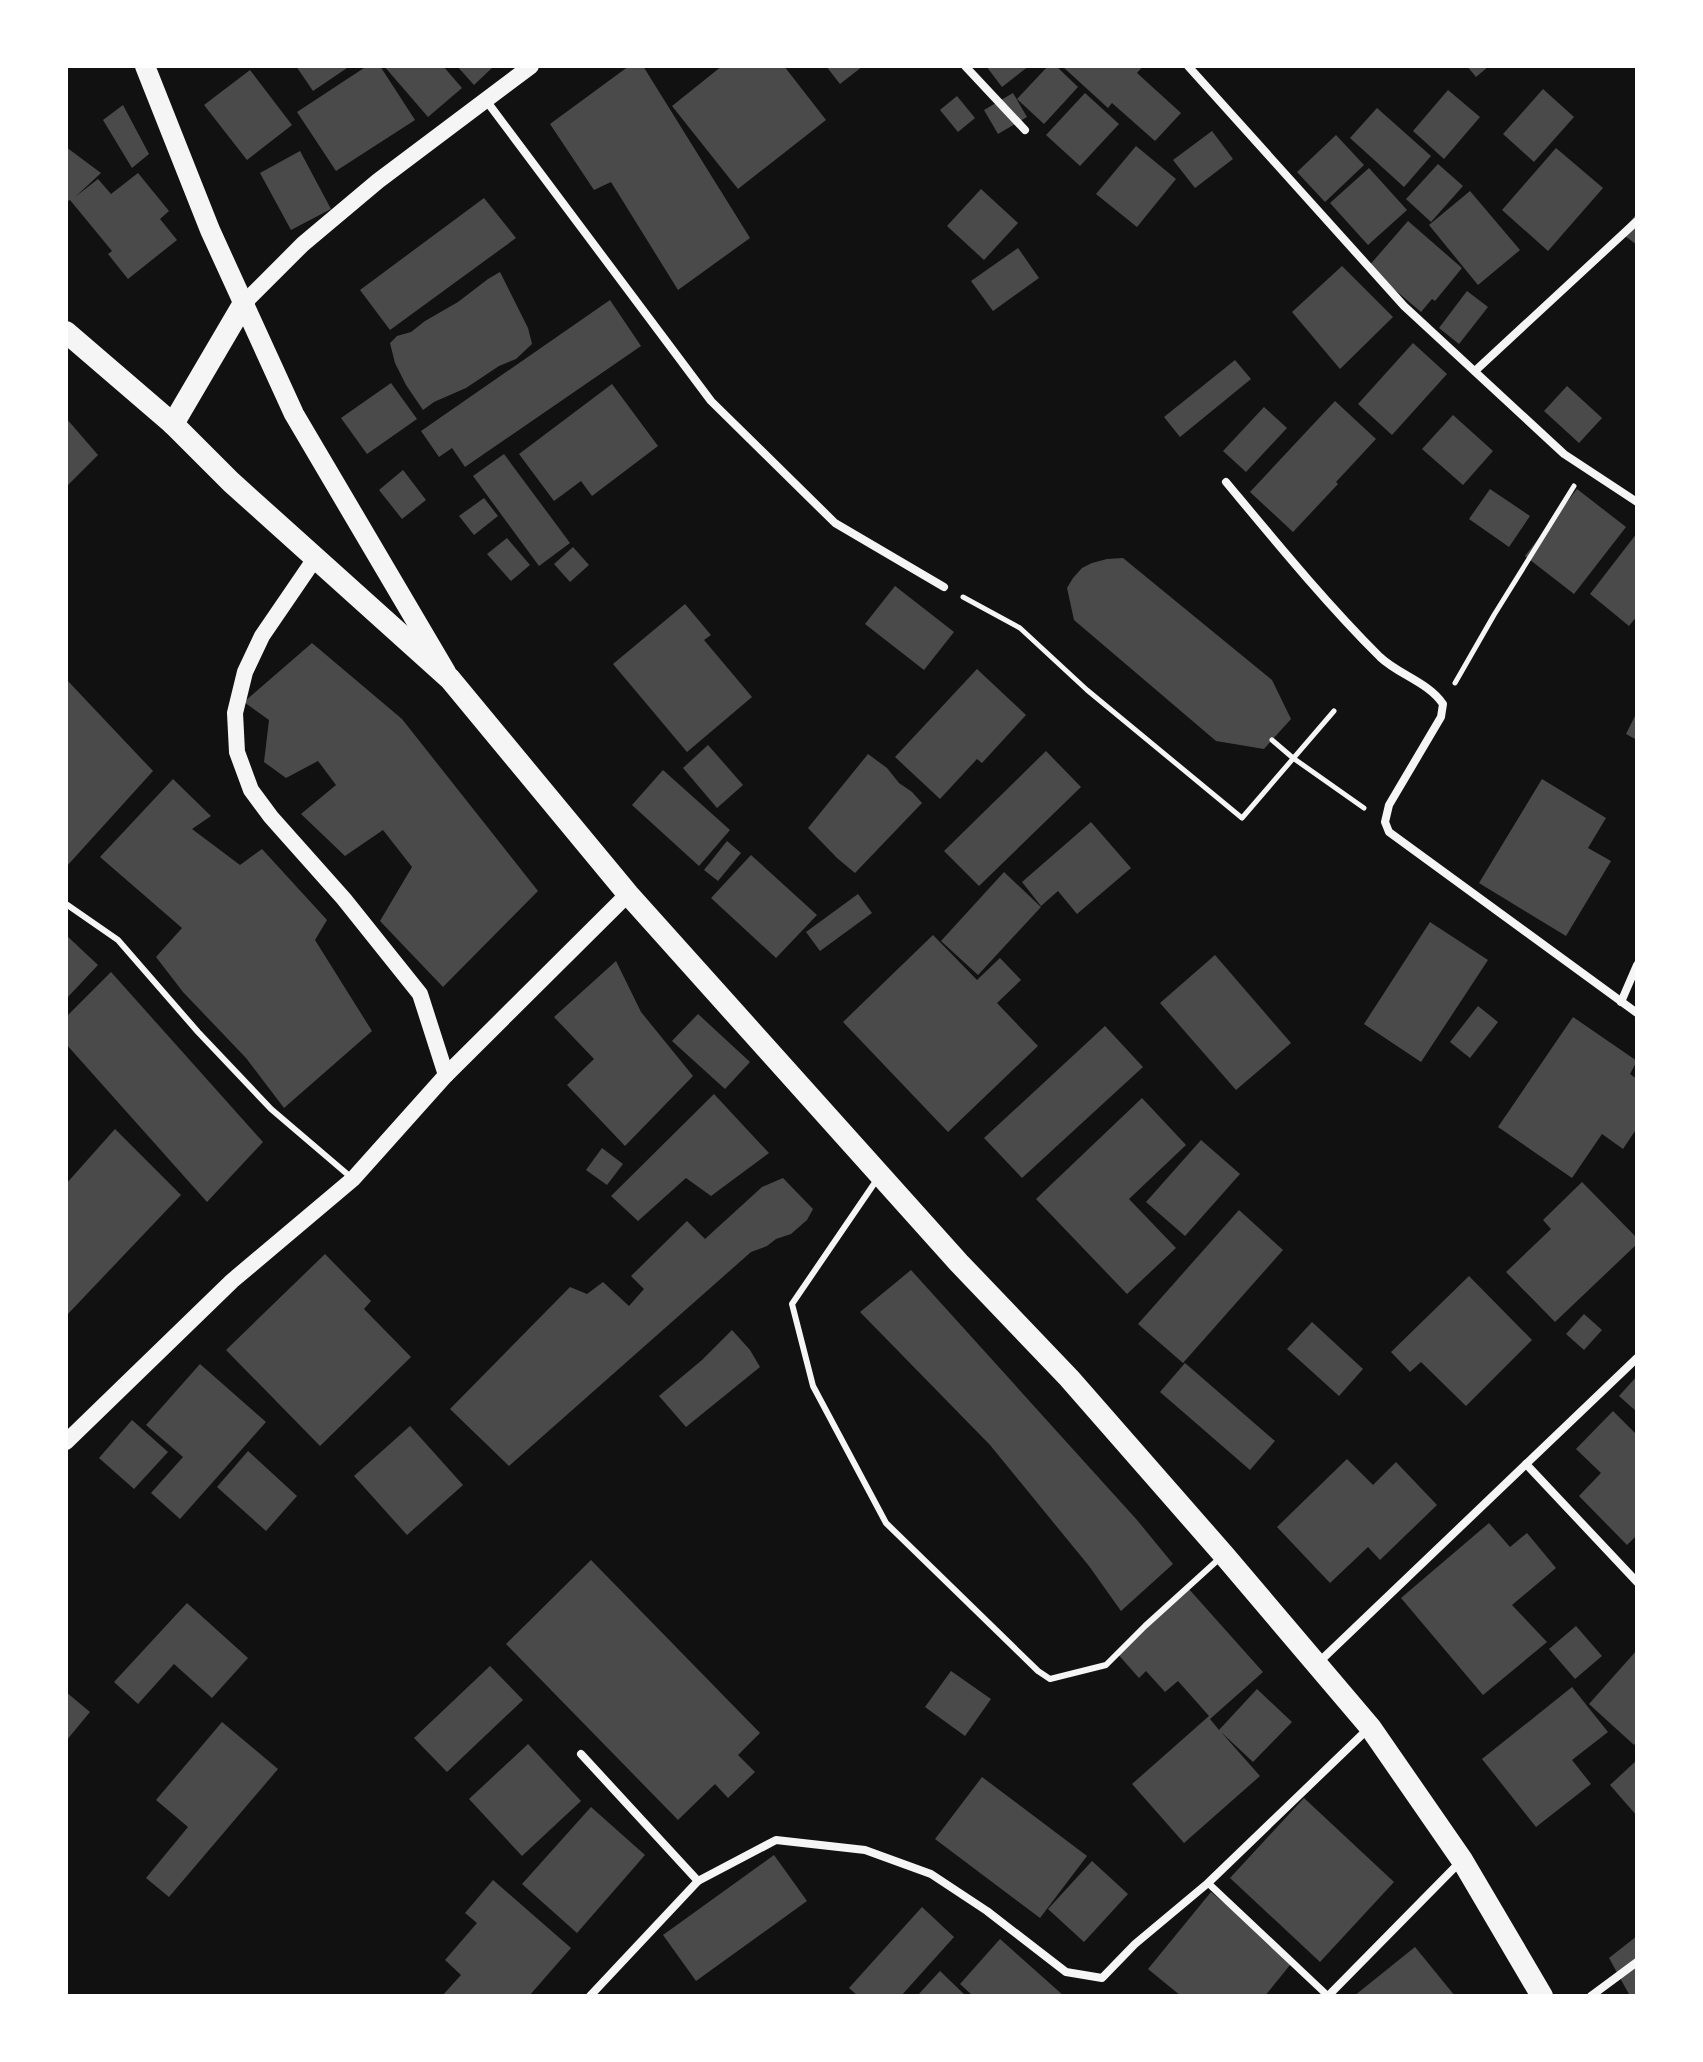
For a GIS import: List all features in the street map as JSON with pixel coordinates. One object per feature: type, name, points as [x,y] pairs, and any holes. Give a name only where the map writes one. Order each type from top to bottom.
[{"type":"highway","points":[[173,424],[244,303]]},
{"type":"highway","points":[[66,332],[173,424],[231,482],[450,679],[628,894],[959,1263],[1069,1378],[1370,1727],[1462,1860],[1542,1996]]},
{"type":"main road","points":[[145,66],[210,230],[294,414],[450,679]]},
{"type":"main road","points":[[244,303],[314,235],[378,181],[531,66]]},
{"type":"main road","points":[[316,557],[262,636],[245,672],[235,713],[237,752],[251,790],[271,817],[344,899],[420,994],[446,1075]]},
{"type":"main road","points":[[66,1442],[232,1281],[353,1179],[446,1075],[628,894]]},
{"type":"street","points":[[965,66],[1025,130]]},
{"type":"street","points":[[1188,66],[1404,306],[1564,454],[1637,502]]},
{"type":"street","points":[[485,99],[711,401],[835,523],[944,587]]},
{"type":"street","points":[[1475,371],[1637,221]]},
{"type":"street","points":[[1226,482],[1312,585],[1384,660],[1436,693],[1443,704],[1441,717],[1389,805],[1385,822],[1389,832],[1637,1013]]},
{"type":"street","points":[[1621,1002],[1637,965]]},
{"type":"street","points":[[1317,1664],[1637,1358]]},
{"type":"street","points":[[1526,1464],[1637,1582]]},
{"type":"street","points":[[590,1996],[698,1881],[776,1840],[865,1850],[931,1874],[987,1911],[1066,1972],[1102,1978],[1135,1944],[1208,1883],[1370,1727]]},
{"type":"street","points":[[581,1754],[698,1881]]},
{"type":"street","points":[[1208,1883],[1328,1996],[1462,1860]]},
{"type":"street","points":[[1591,1996],[1637,1962]]},
{"type":"lane","points":[[66,904],[118,940],[198,1032],[271,1109],[353,1179]]},
{"type":"lane","points":[[880,1175],[792,1304],[813,1386],[886,1523],[1038,1671],[1050,1679],[1106,1665],[1224,1555]]},
{"type":"path","points":[[1443,704],[1494,615],[1586,468]]},
{"type":"path","points":[[944,587],[1020,628],[1087,690],[1242,818],[1334,711]]},
{"type":"path","points":[[1272,740],[1385,822]]},
{"type":"building","points":[[296,66],[350,66],[313,91]]},
{"type":"building","points":[[367,66],[380,66],[415,120],[336,171],[297,112]]},
{"type":"building","points":[[384,66],[443,66],[462,88],[428,117]]},
{"type":"building","points":[[457,66],[494,66],[474,85]]},
{"type":"building","points":[[629,66],[643,66],[750,238],[678,290],[611,182],[594,190],[550,124]]},
{"type":"building","points":[[722,66],[784,66],[826,120],[738,189],[672,106]]},
{"type":"building","points":[[826,66],[863,66],[840,84]]},
{"type":"building","points":[[986,66],[1029,66],[1002,87]]},
{"type":"building","points":[[1048,66],[1056,66],[1078,87],[1044,124],[1017,99]]},
{"type":"building","points":[[1062,66],[1143,66],[1137,73],[1181,113],[1155,141],[1112,103],[1108,108]]},
{"type":"building","points":[[1467,66],[1489,66],[1476,77]]},
{"type":"building","points":[[250,70],[292,125],[247,160],[204,105]]},
{"type":"building","points":[[1543,89],[1574,117],[1534,162],[1503,134]]},
{"type":"building","points":[[1448,90],[1480,117],[1444,159],[1413,131]]},
{"type":"building","points":[[1013,93],[1027,117],[998,134],[984,110]]},
{"type":"building","points":[[1085,93],[1119,124],[1080,166],[1046,135]]},
{"type":"building","points":[[957,96],[975,118],[958,132],[940,110]]},
{"type":"building","points":[[123,105],[149,154],[132,168],[103,120]]},
{"type":"building","points":[[1377,108],[1431,156],[1404,187],[1350,138]]},
{"type":"building","points":[[1212,131],[1233,159],[1195,188],[1173,160]]},
{"type":"building","points":[[1336,135],[1364,165],[1325,202],[1297,172]]},
{"type":"building","points":[[1136,146],[1176,179],[1137,227],[1096,194]]},
{"type":"building","points":[[66,147],[101,173],[75,197],[98,179],[111,194],[138,173],[169,211],[160,219],[177,240],[128,279],[108,254],[112,251],[70,200],[66,202]]},
{"type":"building","points":[[1556,148],[1603,188],[1548,251],[1502,210]]},
{"type":"building","points":[[300,151],[331,209],[291,230],[260,173]]},
{"type":"building","points":[[1438,164],[1463,186],[1431,222],[1406,199]]},
{"type":"building","points":[[1369,168],[1407,210],[1368,245],[1330,203]]},
{"type":"building","points":[[981,189],[1018,223],[984,260],[947,226]]},
{"type":"building","points":[[1470,191],[1520,250],[1478,285],[1429,225]]},
{"type":"building","points":[[484,198],[516,238],[390,330],[360,290]]},
{"type":"building","points":[[1637,213],[1637,245],[1621,233]]},
{"type":"building","points":[[1408,221],[1462,268],[1435,301],[1432,299],[1421,312],[1368,267]]},
{"type":"building","points":[[1018,248],[1039,278],[993,311],[971,281]]},
{"type":"building","points":[[1342,266],[1393,317],[1340,369],[1292,312]]},
{"type":"building","points":[[500,272],[528,328],[532,344],[516,359],[423,410],[395,363],[390,343],[458,302]]},
{"type":"building","points":[[1467,291],[1488,307],[1459,344],[1439,328]]},
{"type":"building","points":[[610,300],[641,346],[465,467],[452,448],[439,457],[421,431]]},
{"type":"building","points":[[1413,343],[1447,374],[1392,435],[1358,404]]},
{"type":"building","points":[[1235,360],[1251,379],[1180,437],[1164,417]]},
{"type":"building","points":[[391,383],[417,419],[367,454],[341,418]]},
{"type":"building","points":[[612,384],[658,446],[592,496],[581,481],[554,501],[519,454]]},
{"type":"building","points":[[1567,386],[1602,418],[1579,443],[1544,411]]},
{"type":"building","points":[[1335,401],[1376,439],[1293,532],[1250,492]]},
{"type":"building","points":[[1264,407],[1287,428],[1246,472],[1223,451]]},
{"type":"building","points":[[1453,415],[1493,451],[1463,485],[1422,449]]},
{"type":"building","points":[[66,418],[98,455],[66,487]]},
{"type":"building","points":[[504,454],[570,543],[539,566],[473,476]]},
{"type":"building","points":[[403,470],[426,500],[402,519],[379,490]]},
{"type":"building","points":[[1490,489],[1530,516],[1509,547],[1469,519]]},
{"type":"building","points":[[1577,489],[1626,527],[1574,594],[1525,556]]},
{"type":"building","points":[[484,498],[498,516],[474,535],[459,516]]},
{"type":"building","points":[[1637,533],[1637,616],[1629,626],[1590,594]]},
{"type":"building","points":[[507,538],[530,565],[511,581],[487,554]]},
{"type":"building","points":[[573,547],[589,565],[570,582],[554,564]]},
{"type":"building","points":[[1123,558],[1272,680],[1291,719],[1264,749],[1216,741],[1074,620],[1067,588],[1073,578],[1092,563]]},
{"type":"building","points":[[895,586],[954,632],[924,670],[865,624]]},
{"type":"building","points":[[685,604],[711,635],[704,640],[752,697],[687,752],[613,664]]},
{"type":"building","points":[[312,643],[402,719],[538,891],[443,987],[380,921],[412,867],[383,830],[345,856],[301,814],[336,785],[318,761],[286,778],[264,762],[269,720],[244,702]]},
{"type":"building","points":[[977,669],[1026,715],[982,763],[977,759],[940,799],[895,757]]},
{"type":"building","points":[[66,679],[153,771],[66,867]]},
{"type":"building","points":[[1637,712],[1637,740],[1626,734]]},
{"type":"building","points":[[708,745],[743,785],[717,808],[683,768]]},
{"type":"building","points":[[1046,751],[1081,787],[979,886],[944,851]]},
{"type":"building","points":[[868,754],[922,803],[855,873],[808,828]]},
{"type":"building","points":[[663,770],[730,830],[699,866],[632,805]]},
{"type":"building","points":[[173,779],[211,816],[192,829],[240,865],[262,849],[327,920],[315,940],[372,1031],[284,1108],[246,1058],[183,992],[156,957],[182,928],[100,857]]},
{"type":"building","points":[[1542,779],[1606,818],[1588,848],[1611,861],[1566,936],[1479,883]]},
{"type":"building","points":[[1091,822],[1131,868],[1077,914],[1058,891],[1041,906],[1022,882]]},
{"type":"building","points":[[727,841],[741,853],[718,881],[704,870]]},
{"type":"building","points":[[751,855],[817,915],[776,958],[711,898]]},
{"type":"building","points":[[1004,872],[1041,907],[978,975],[941,941]]},
{"type":"building","points":[[858,894],[872,913],[820,951],[806,932]]},
{"type":"building","points":[[1430,922],[1488,960],[1421,1062],[1364,1024]]},
{"type":"building","points":[[66,935],[98,965],[66,999]]},
{"type":"building","points":[[933,935],[977,980],[1000,958],[1021,980],[997,1003],[1038,1046],[948,1132],[843,1022]]},
{"type":"building","points":[[1215,955],[1291,1043],[1236,1090],[1160,1003]]},
{"type":"building","points":[[616,961],[641,1012],[693,1076],[625,1146],[567,1085],[594,1059],[554,1017]]},
{"type":"building","points":[[111,972],[263,1142],[207,1202],[66,1044],[66,1017]]},
{"type":"building","points":[[1478,1006],[1498,1022],[1470,1058],[1450,1042]]},
{"type":"building","points":[[698,1014],[750,1062],[725,1089],[672,1041]]},
{"type":"building","points":[[1573,1017],[1637,1061],[1630,1074],[1637,1079],[1637,1128],[1623,1149],[1602,1134],[1572,1178],[1498,1127]]},
{"type":"building","points":[[1105,1026],[1143,1067],[1022,1178],[984,1138]]},
{"type":"building","points":[[714,1094],[769,1153],[711,1196],[686,1178],[638,1221],[611,1196]]},
{"type":"building","points":[[1142,1098],[1186,1145],[1129,1199],[1176,1248],[1127,1294],[1036,1199]]},
{"type":"building","points":[[115,1129],[181,1195],[66,1316],[66,1184]]},
{"type":"building","points":[[1201,1140],[1240,1174],[1185,1236],[1146,1202]]},
{"type":"building","points":[[602,1148],[623,1164],[607,1185],[586,1170]]},
{"type":"building","points":[[783,1178],[813,1209],[807,1220],[791,1234],[751,1252],[509,1466],[450,1409],[570,1287],[587,1294],[603,1282],[629,1306],[644,1289],[631,1276],[687,1221],[705,1239],[762,1187]]},
{"type":"building","points":[[1582,1182],[1637,1238],[1637,1244],[1555,1322],[1506,1272],[1551,1229],[1543,1220]]},
{"type":"building","points":[[1239,1210],[1283,1250],[1183,1363],[1138,1324]]},
{"type":"building","points":[[325,1254],[371,1301],[364,1309],[411,1357],[320,1446],[226,1350]]},
{"type":"building","points":[[911,1270],[1173,1564],[1121,1611],[1089,1566],[990,1445],[860,1312]]},
{"type":"building","points":[[1469,1276],[1532,1340],[1466,1406],[1421,1362],[1410,1372],[1391,1352]]},
{"type":"building","points":[[1584,1314],[1602,1330],[1584,1350],[1566,1334]]},
{"type":"building","points":[[1312,1322],[1363,1369],[1339,1396],[1287,1349]]},
{"type":"building","points":[[732,1330],[760,1367],[686,1427],[659,1396]]},
{"type":"building","points":[[1185,1363],[1275,1441],[1250,1470],[1160,1392]]},
{"type":"building","points":[[200,1364],[266,1422],[180,1519],[151,1493],[183,1457],[146,1425]]},
{"type":"building","points":[[1637,1376],[1637,1412],[1619,1396]]},
{"type":"building","points":[[1613,1411],[1637,1435],[1637,1535],[1627,1545],[1579,1496],[1601,1473],[1576,1449]]},
{"type":"building","points":[[132,1420],[168,1452],[134,1489],[99,1458]]},
{"type":"building","points":[[410,1426],[463,1485],[407,1535],[354,1476]]},
{"type":"building","points":[[248,1451],[297,1496],[266,1531],[217,1487]]},
{"type":"building","points":[[1347,1459],[1373,1485],[1396,1462],[1437,1505],[1380,1560],[1368,1547],[1330,1583],[1277,1527]]},
{"type":"building","points":[[1489,1523],[1510,1547],[1527,1533],[1556,1568],[1512,1605],[1547,1642],[1483,1695],[1401,1598]]},
{"type":"building","points":[[591,1560],[760,1733],[738,1755],[755,1772],[728,1798],[715,1784],[678,1820],[506,1644]]},
{"type":"building","points":[[1188,1588],[1263,1672],[1210,1719],[1219,1730],[1257,1689],[1292,1722],[1253,1762],[1221,1732],[1260,1776],[1184,1843],[1132,1784],[1209,1716],[1178,1681],[1165,1692],[1146,1671],[1139,1678],[1116,1652]]},
{"type":"building","points":[[187,1603],[248,1658],[212,1698],[174,1664],[138,1704],[114,1682]]},
{"type":"building","points":[[1576,1626],[1602,1656],[1575,1679],[1549,1649]]},
{"type":"building","points":[[1637,1650],[1637,1741],[1634,1745],[1589,1704]]},
{"type":"building","points":[[490,1666],[523,1700],[447,1772],[414,1738]]},
{"type":"building","points":[[951,1671],[991,1699],[965,1736],[925,1707]]},
{"type":"building","points":[[1572,1687],[1608,1732],[1572,1760],[1591,1784],[1536,1827],[1482,1759]]},
{"type":"building","points":[[66,1692],[90,1712],[66,1741]]},
{"type":"building","points":[[222,1722],[278,1769],[169,1897],[146,1878],[188,1827],[156,1800]]},
{"type":"building","points":[[528,1744],[581,1801],[522,1856],[469,1799]]},
{"type":"building","points":[[1637,1760],[1637,1816],[1610,1785]]},
{"type":"building","points":[[982,1777],[1087,1856],[1040,1918],[935,1839]]},
{"type":"building","points":[[1304,1798],[1394,1882],[1320,1962],[1230,1878]]},
{"type":"building","points":[[591,1807],[645,1855],[577,1933],[522,1884]]},
{"type":"building","points":[[774,1855],[807,1901],[696,1981],[663,1935]]},
{"type":"building","points":[[1092,1861],[1128,1894],[1084,1942],[1048,1909]]},
{"type":"building","points":[[493,1880],[571,1948],[529,1996],[442,1996],[461,1975],[445,1960],[477,1923],[465,1913]]},
{"type":"building","points":[[1211,1892],[1294,1960],[1265,1996],[1181,1996],[1148,1969]]},
{"type":"building","points":[[922,1907],[954,1937],[901,1996],[858,1996],[849,1988]]},
{"type":"building","points":[[1637,1936],[1637,1996],[1630,1996],[1609,1958]]},
{"type":"building","points":[[1000,1939],[1064,1996],[973,1996],[960,1984]]},
{"type":"building","points":[[1415,1947],[1455,1996],[1354,1996]]},
{"type":"building","points":[[940,1971],[966,1996],[917,1996]]}]
